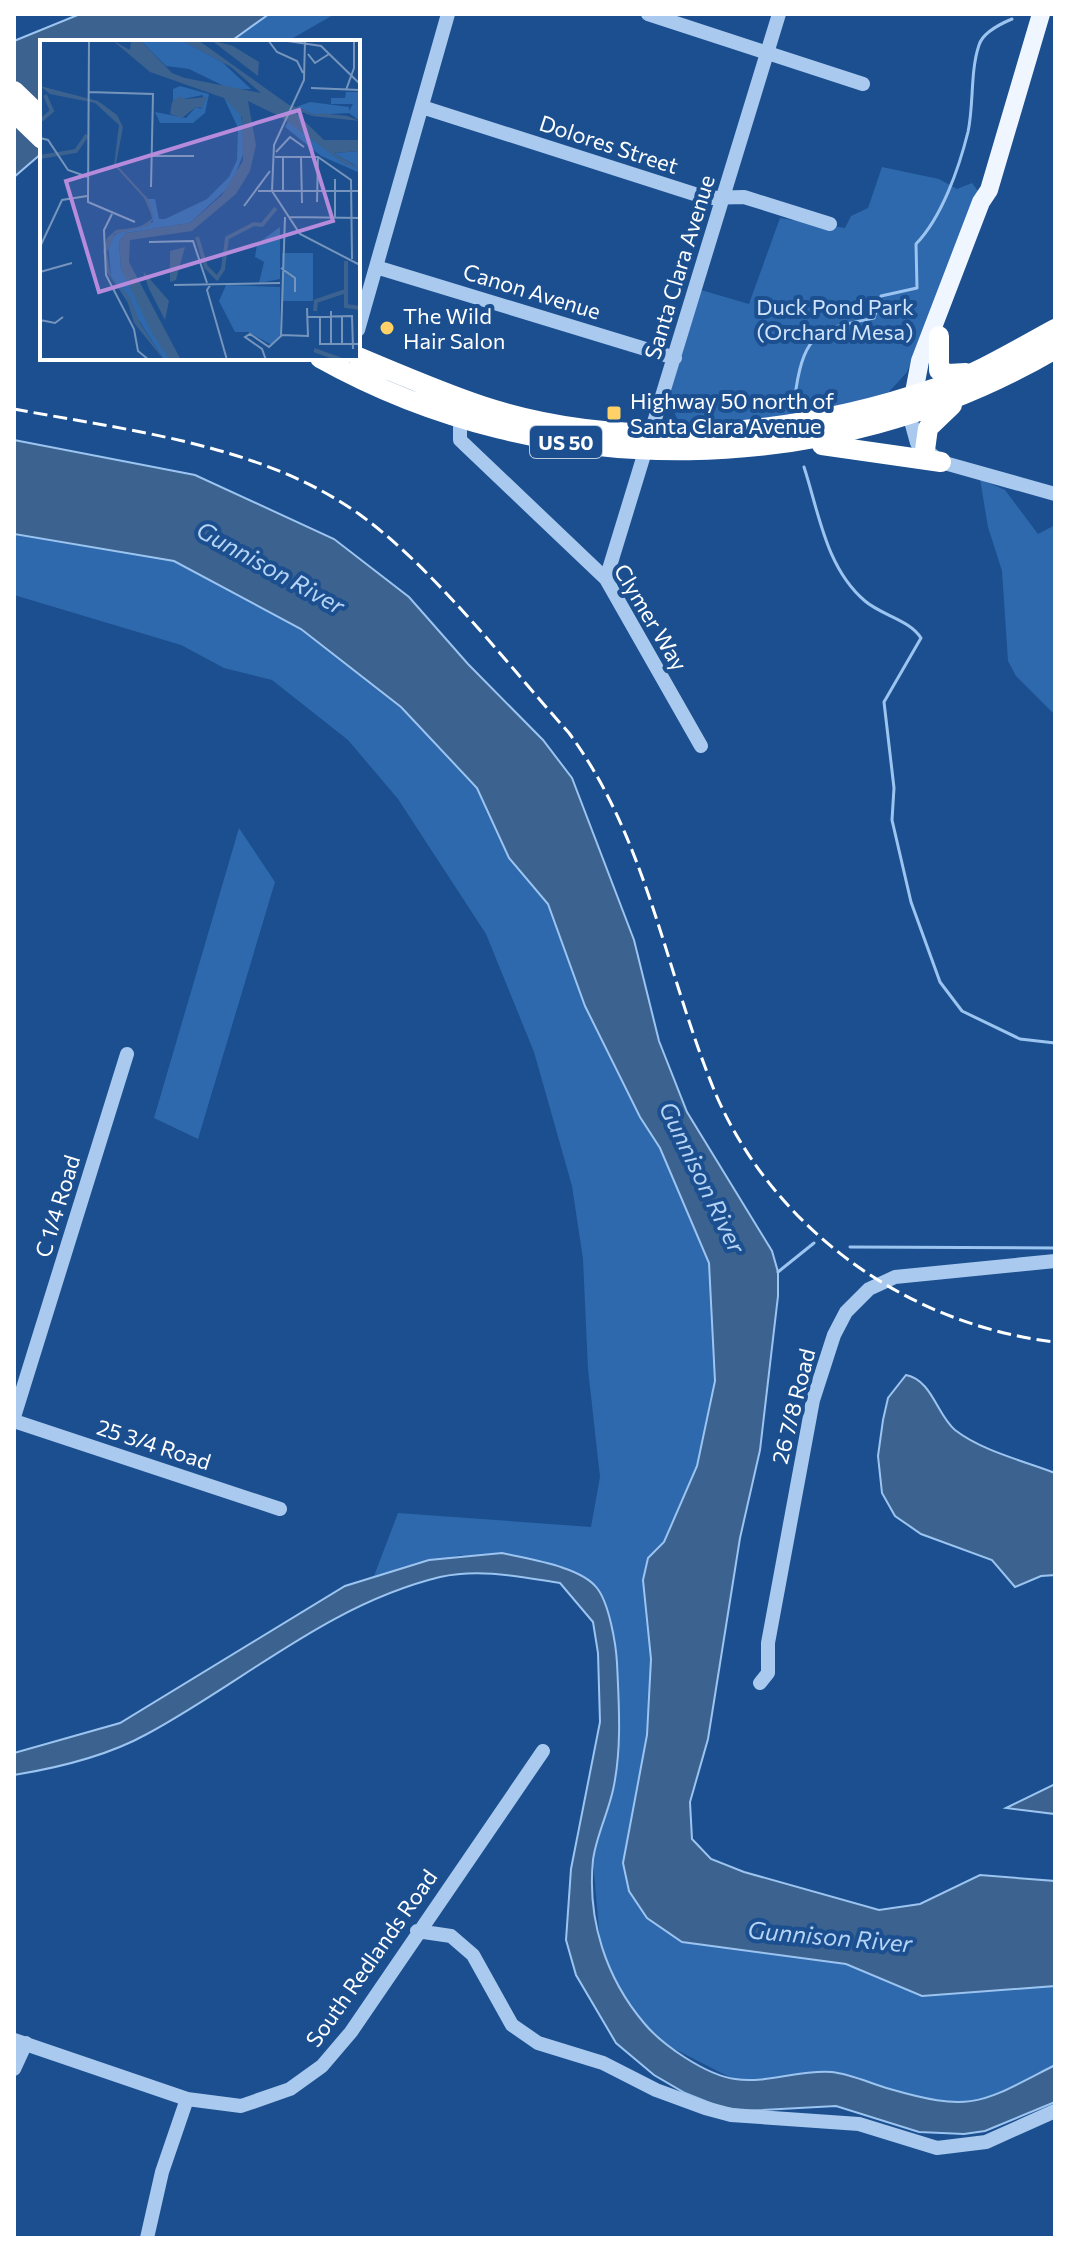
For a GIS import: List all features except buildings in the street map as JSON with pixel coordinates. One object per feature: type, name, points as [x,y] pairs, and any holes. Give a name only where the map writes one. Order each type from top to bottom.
[{"type":"highway","points":[[14,91],[40,116]]},
{"type":"highway","points":[[14,112],[40,137]]},
{"type":"highway","name":"US 50","points":[[648,443],[709,451],[834,436],[914,395],[970,373],[1055,329]]},
{"type":"highway","points":[[939,336],[939,370],[948,374],[970,373]]},
{"type":"highway","name":"US 50","points":[[328,360],[356,367],[460,418],[487,417],[577,444],[648,443],[799,425],[914,395],[964,395],[1055,349]]},
{"type":"highway","points":[[356,367],[487,417]]},
{"type":"highway","points":[[794,443],[933,456],[928,428],[964,395]]},
{"type":"main road","points":[[914,395],[924,349],[981,202],[989,190],[1041,14]]},
{"type":"main road","points":[[914,395],[990,205],[989,190]]},
{"type":"street","points":[[360,323],[448,14]]},
{"type":"street","points":[[648,14],[863,84]]},
{"type":"street","name":"Santa Clara Avenue","points":[[606,579],[779,14]]},
{"type":"street","name":"Dolores Street","points":[[422,107],[707,198],[744,197],[830,224]]},
{"type":"street","name":"Canon Avenue","points":[[376,267],[675,358]]},
{"type":"street","points":[[914,395],[913,436],[933,456],[1055,494]]},
{"type":"street","name":"Clymer Way","points":[[460,418],[460,440],[606,579],[701,746]]},
{"type":"street","name":"C 1/4 Road","points":[[14,1419],[127,1054]]},
{"type":"street","name":"26 7/8 Road","points":[[760,1683],[768,1673],[768,1643],[813,1400],[824,1362],[846,1312],[869,1289],[895,1277],[1055,1261]]},
{"type":"street","name":"25 3/4 Road","points":[[14,1419],[280,1509]]},
{"type":"street","name":"South Redlands Road","points":[[14,2069],[20,2042],[187,2099],[241,2106],[290,2089],[322,2066],[351,2032],[417,1931],[543,1751]]},
{"type":"street","points":[[417,1931],[451,1936],[473,1955],[512,2025],[538,2043],[603,2063],[656,2090],[705,2108],[762,2118],[859,2124],[937,2148],[986,2142],[1055,2111]]},
{"type":"street","points":[[147,2238],[162,2172],[187,2099]]},
{"type":"green space","points":[[269,14],[335,14],[290,40],[233,40]]},
{"type":"green space","name":"Duck Pond Park (Orchard Mesa)","points":[[882,167],[939,179],[957,189],[972,183],[978,191],[907,372],[889,392],[815,414],[697,424],[679,421],[673,408],[673,375],[701,290],[749,304],[780,218],[845,228],[851,216],[868,208]]},
{"type":"green space","points":[[980,479],[1005,490],[1038,534],[1055,525],[1055,715],[1016,676],[1008,661],[1002,571],[988,527]]},
{"type":"green space","points":[[14,534],[174,561],[301,629],[401,707],[458,764],[477,788],[509,858],[548,904],[585,1006],[640,1117],[660,1148],[709,1263],[715,1381],[697,1466],[664,1542],[648,1558],[643,1580],[651,1659],[647,1735],[623,1863],[746,1951],[846,1964],[922,1996],[1055,1986],[1055,2065],[999,2094],[965,2105],[766,2080],[733,2079],[659,2041],[627,2003],[601,1954],[593,1860],[613,1789],[616,1646],[597,1587],[461,1555],[374,1576],[398,1513],[591,1527],[600,1477],[588,1369],[583,1259],[572,1186],[534,1052],[486,934],[398,799],[348,740],[272,680],[224,668],[181,645],[14,595]]},
{"type":"green space","points":[[239,828],[275,882],[198,1139],[154,1118]]},
{"type":"water","points":[[80,14],[269,14],[233,40],[40,40],[40,155],[14,177],[14,41]]},
{"type":"water","name":"Gunnison River","points":[[14,440],[195,475],[334,539],[409,597],[468,664],[543,740],[572,778],[634,940],[659,1041],[687,1112],[772,1251],[778,1272],[778,1296],[760,1450],[740,1538],[708,1739],[690,1802],[692,1839],[711,1859],[744,1872],[879,1910],[920,1904],[980,1875],[1055,1881],[1055,1986],[922,1996],[846,1964],[682,1942],[647,1918],[629,1891],[623,1863],[647,1735],[651,1659],[643,1580],[648,1558],[664,1542],[697,1466],[715,1381],[709,1263],[660,1148],[640,1117],[585,1006],[548,904],[509,858],[477,788],[401,707],[301,629],[174,561],[14,534]]},
{"type":"water","points":[[906,1375],[922,1384],[955,1430],[990,1450],[1055,1473],[1055,1575],[1041,1576],[1015,1587],[992,1560],[921,1534],[895,1516],[882,1493],[878,1456],[888,1398]]},
{"type":"water","points":[[502,1553],[552,1564],[589,1580],[597,1588],[608,1613],[617,1663],[619,1743],[613,1790],[593,1860],[593,1904],[602,1947],[619,1987],[652,2032],[685,2058],[711,2072],[735,2079],[760,2080],[832,2072],[940,2101],[959,2102],[992,2096],[1055,2065],[1055,2102],[985,2131],[964,2134],[919,2132],[836,2106],[746,2111],[720,2107],[685,2093],[654,2075],[616,2043],[576,1975],[566,1940],[571,1869],[600,1722],[598,1653],[593,1622],[560,1583],[470,1573],[440,1577],[400,1589],[324,1625],[132,1742],[82,1760],[14,1775],[14,1753],[120,1723],[345,1586],[429,1560]]},
{"type":"water","points":[[1055,1784],[1055,1814],[1006,1808]]},
{"type":"waterway","points":[[796,389],[805,355],[819,336],[841,325],[874,318],[881,296],[917,288],[916,244],[942,206],[960,161],[970,121],[974,66],[979,45],[988,32],[1012,19]]},
{"type":"waterway","points":[[804,467],[826,539],[841,573],[865,601],[903,622],[921,638],[884,702],[894,788],[892,820],[911,902],[940,982],[962,1011],[1020,1039],[1055,1043]]},
{"type":"waterway","points":[[778,1272],[814,1243]]},
{"type":"waterway","points":[[850,1247],[1055,1248]]},
{"type":"railway","points":[[14,409],[148,433],[237,456],[280,471],[321,490],[359,514],[415,561],[569,733],[596,774],[637,863],[717,1097],[743,1146],[775,1190],[812,1229],[854,1264],[900,1293],[949,1316],[1001,1332],[1055,1342]]},
{"type":"place","name":"The Wild Hair Salon","points":[[387,328]]},
{"type":"place","name":"Highway 50 north of Santa Clara Avenue","points":[[614,413]]}]
